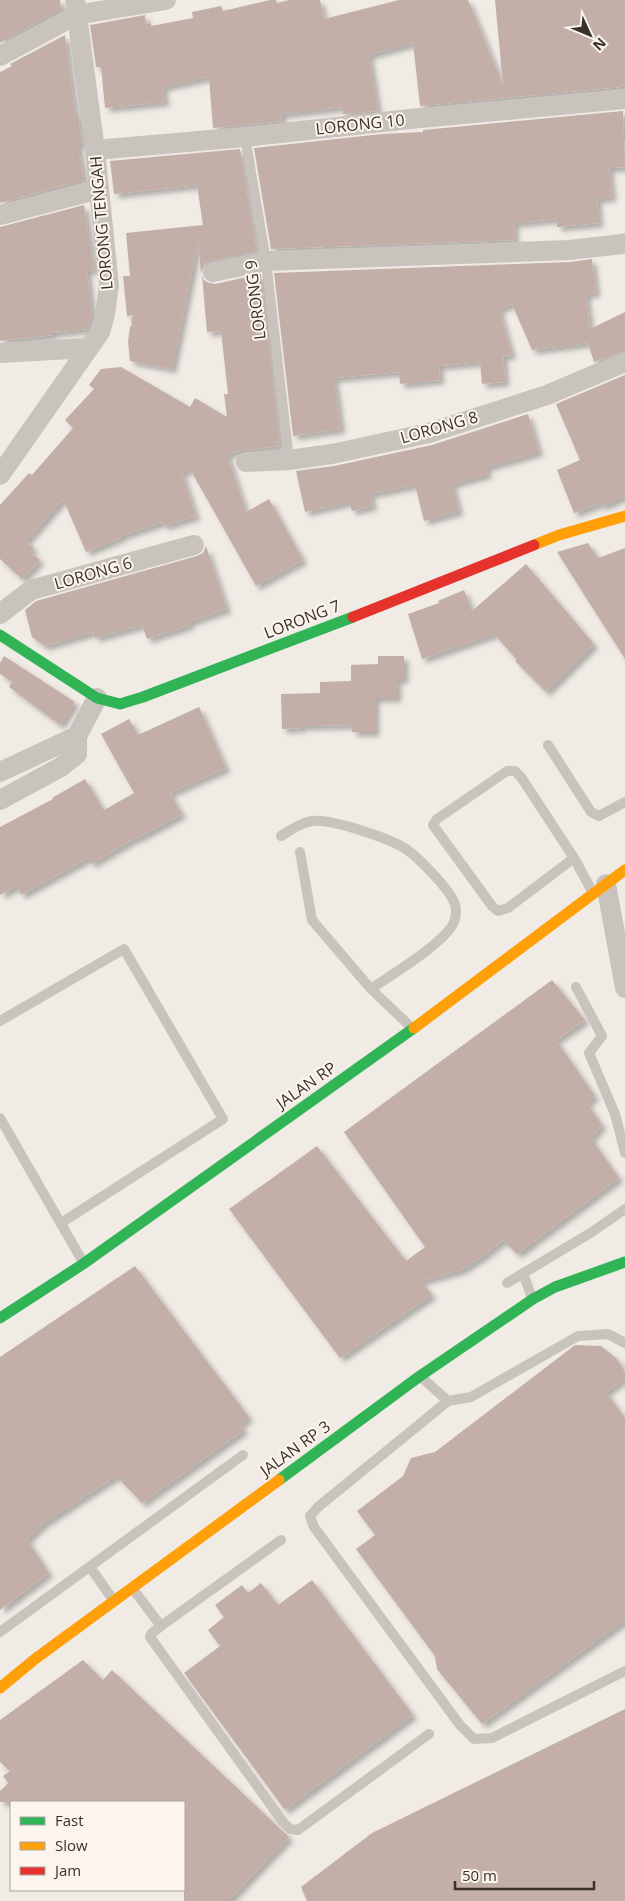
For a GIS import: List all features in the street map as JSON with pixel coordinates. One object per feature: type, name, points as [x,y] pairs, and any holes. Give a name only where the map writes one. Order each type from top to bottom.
[{"type":"street","points":[[0,56],[75,8],[166,0]]},
{"type":"street","name":"LORONG TENGAH","points":[[0,475],[100,332],[105,314],[109,286],[96,150],[75,8]]},
{"type":"street","name":"LORONG 10","points":[[96,150],[245,137],[410,118],[625,99]]},
{"type":"street","points":[[0,216],[99,189]]},
{"type":"street","points":[[214,272],[266,262],[569,250],[625,243]]},
{"type":"street","points":[[0,353],[88,348]]},
{"type":"street","name":"LORONG 8","points":[[246,462],[289,460],[332,454],[429,433],[546,395],[625,362]]},
{"type":"street","name":"LORONG 7","points":[[0,635],[97,698],[120,704],[417,593],[474,568],[559,535],[625,516]]},
{"type":"street","name":"LORONG 6","points":[[0,614],[31,590],[194,545]]},
{"type":"street","points":[[0,800],[61,767],[76,754],[77,736],[97,698]]},
{"type":"street","points":[[0,772],[77,736]]},
{"type":"street","name":"JALAN RP","points":[[0,1318],[83,1264],[413,1029],[625,870]]},
{"type":"street","points":[[600,889],[625,988]]},
{"type":"street","name":"JALAN RP 3","points":[[0,1688],[35,1658],[114,1602],[420,1376],[533,1299],[555,1287],[625,1262]]},
{"type":"lane","name":"LORONG 9","points":[[245,137],[266,262],[289,460]]},
{"type":"lane","points":[[548,745],[591,812],[599,816],[625,802]]},
{"type":"lane","points":[[574,858],[508,908],[498,911],[492,906],[433,825],[437,819],[507,771],[515,771],[521,777],[574,858],[600,889]]},
{"type":"lane","points":[[281,836],[299,825],[312,821],[344,825],[407,850],[440,883],[453,900],[457,909],[452,926],[440,939],[371,989]]},
{"type":"lane","points":[[300,852],[312,920],[371,989],[413,1029]]},
{"type":"lane","points":[[0,1020],[124,949],[223,1119],[60,1223]]},
{"type":"lane","points":[[576,987],[602,1036],[589,1054],[615,1114],[625,1153]]},
{"type":"lane","points":[[0,1118],[83,1264]]},
{"type":"lane","points":[[507,1283],[592,1232],[625,1208]]},
{"type":"lane","points":[[523,1273],[533,1299]]},
{"type":"lane","points":[[625,1343],[608,1334],[578,1336],[471,1397],[448,1401],[318,1507],[310,1516],[314,1527],[460,1725],[474,1739],[492,1738],[625,1671]]},
{"type":"lane","points":[[420,1376],[448,1401]]},
{"type":"lane","points":[[0,1632],[243,1456]]},
{"type":"lane","points":[[281,1540],[161,1626],[150,1637],[152,1643],[290,1829],[298,1830],[429,1734]]},
{"type":"lane","points":[[90,1567],[114,1602]]},
{"type":"lane","points":[[132,1588],[161,1626]]},
{"type":"building","points":[[0,0],[60,0],[61,9],[0,43]]},
{"type":"building","points":[[276,0],[277,3],[289,0],[320,0],[324,19],[399,0],[468,0],[503,85],[495,0],[625,0],[625,85],[621,87],[420,106],[413,43],[369,55],[378,111],[343,114],[342,107],[281,114],[282,121],[213,128],[209,77],[163,87],[165,102],[105,108],[101,67],[96,67],[90,25],[145,15],[146,24],[151,23],[151,26],[193,18],[192,12],[221,6],[223,11]]},
{"type":"building","points":[[65,35],[74,105],[76,114],[78,114],[82,145],[78,145],[84,180],[0,203],[0,72],[12,66],[10,64]]},
{"type":"building","points":[[623,111],[625,167],[609,168],[612,197],[597,199],[599,223],[557,227],[557,219],[514,223],[515,240],[271,249],[254,148]]},
{"type":"building","points":[[240,149],[257,251],[210,261],[205,264],[201,273],[198,241],[172,369],[130,361],[128,341],[130,327],[133,323],[131,324],[133,315],[127,316],[123,276],[130,276],[126,233],[203,225],[197,185],[114,194],[110,161]]},
{"type":"building","points":[[84,205],[94,270],[87,271],[92,316],[88,329],[0,341],[0,227]]},
{"type":"building","points":[[592,259],[596,293],[586,294],[590,329],[625,312],[625,350],[594,362],[588,343],[532,350],[512,304],[499,309],[512,355],[503,356],[505,382],[482,384],[480,362],[439,366],[440,380],[400,384],[399,372],[334,378],[341,429],[293,436],[274,273],[570,262]]},
{"type":"building","points":[[261,274],[280,446],[227,454],[246,512],[269,499],[303,560],[256,586],[190,469],[182,473],[196,516],[164,526],[162,522],[121,536],[86,552],[63,499],[26,541],[34,548],[30,552],[40,560],[22,579],[0,559],[0,505],[29,473],[32,475],[73,428],[65,420],[94,389],[89,385],[101,369],[121,367],[190,407],[195,398],[227,417],[224,394],[228,394],[221,331],[207,332],[202,275],[204,280],[215,284]]},
{"type":"building","points":[[625,375],[625,496],[602,506],[601,503],[574,513],[557,470],[580,460],[556,404]]},
{"type":"building","points":[[528,414],[539,452],[486,467],[488,474],[452,484],[459,511],[424,521],[415,485],[370,494],[373,506],[352,511],[349,502],[305,512],[296,471],[334,466],[432,445]]},
{"type":"building","points":[[588,543],[598,558],[625,548],[625,659],[557,552]]},
{"type":"building","points":[[206,546],[227,609],[189,622],[190,625],[147,639],[142,625],[95,638],[93,632],[45,646],[32,637],[25,610],[36,601],[197,556],[203,553]]},
{"type":"building","points":[[526,564],[594,644],[546,692],[515,661],[517,660],[494,634],[422,659],[408,614],[439,603],[438,601],[464,590],[472,611]]},
{"type":"building","points":[[4,656],[75,702],[60,725],[9,687],[12,682],[0,674],[0,663]]},
{"type":"building","points":[[378,656],[404,656],[404,679],[397,679],[397,698],[375,698],[375,732],[352,732],[352,725],[301,726],[301,728],[282,729],[281,694],[320,693],[320,682],[351,681],[351,665],[378,664]]},
{"type":"building","points":[[199,707],[226,768],[170,793],[182,814],[137,837],[91,864],[88,858],[21,895],[17,886],[0,895],[0,827],[53,799],[85,779],[104,810],[134,793],[101,734],[129,719],[138,735]]},
{"type":"building","points":[[552,980],[585,1020],[556,1040],[595,1096],[587,1103],[602,1125],[591,1138],[619,1178],[517,1254],[503,1240],[461,1270],[421,1281],[432,1295],[340,1358],[229,1209],[317,1146],[406,1261],[425,1247],[344,1132]]},
{"type":"building","points":[[135,1266],[249,1417],[240,1425],[244,1430],[142,1503],[116,1476],[44,1523],[27,1539],[49,1573],[0,1610],[0,1357]]},
{"type":"building","points":[[575,1345],[601,1346],[616,1358],[625,1372],[625,1378],[606,1392],[625,1418],[625,1620],[482,1724],[437,1669],[435,1656],[356,1549],[375,1535],[357,1511],[403,1476],[411,1458],[435,1452]]},
{"type":"building","points":[[312,1580],[413,1715],[285,1810],[184,1673],[220,1646],[208,1630],[224,1617],[215,1605],[242,1585],[248,1593],[261,1583],[278,1605]]},
{"type":"building","points":[[83,1660],[103,1680],[112,1670],[289,1837],[228,1901],[184,1901],[185,1801],[0,1802],[0,1791],[8,1783],[3,1776],[10,1771],[0,1762],[0,1720]]},
{"type":"building","points":[[625,1709],[625,1901],[307,1901],[301,1887],[372,1833]]},
{"type":"traffic: fast","points":[[0,635],[97,698],[120,704],[353,617]]},
{"type":"traffic: fast","points":[[0,1318],[83,1264],[414,1028]]},
{"type":"traffic: fast","points":[[279,1480],[420,1376],[533,1299],[555,1287],[625,1262]]},
{"type":"traffic: slow","points":[[534,545],[559,535],[625,516]]},
{"type":"traffic: slow","points":[[414,1028],[625,870]]},
{"type":"traffic: slow","points":[[0,1688],[35,1659],[279,1480]]},
{"type":"traffic: jam","points":[[353,617],[534,545]]}]
